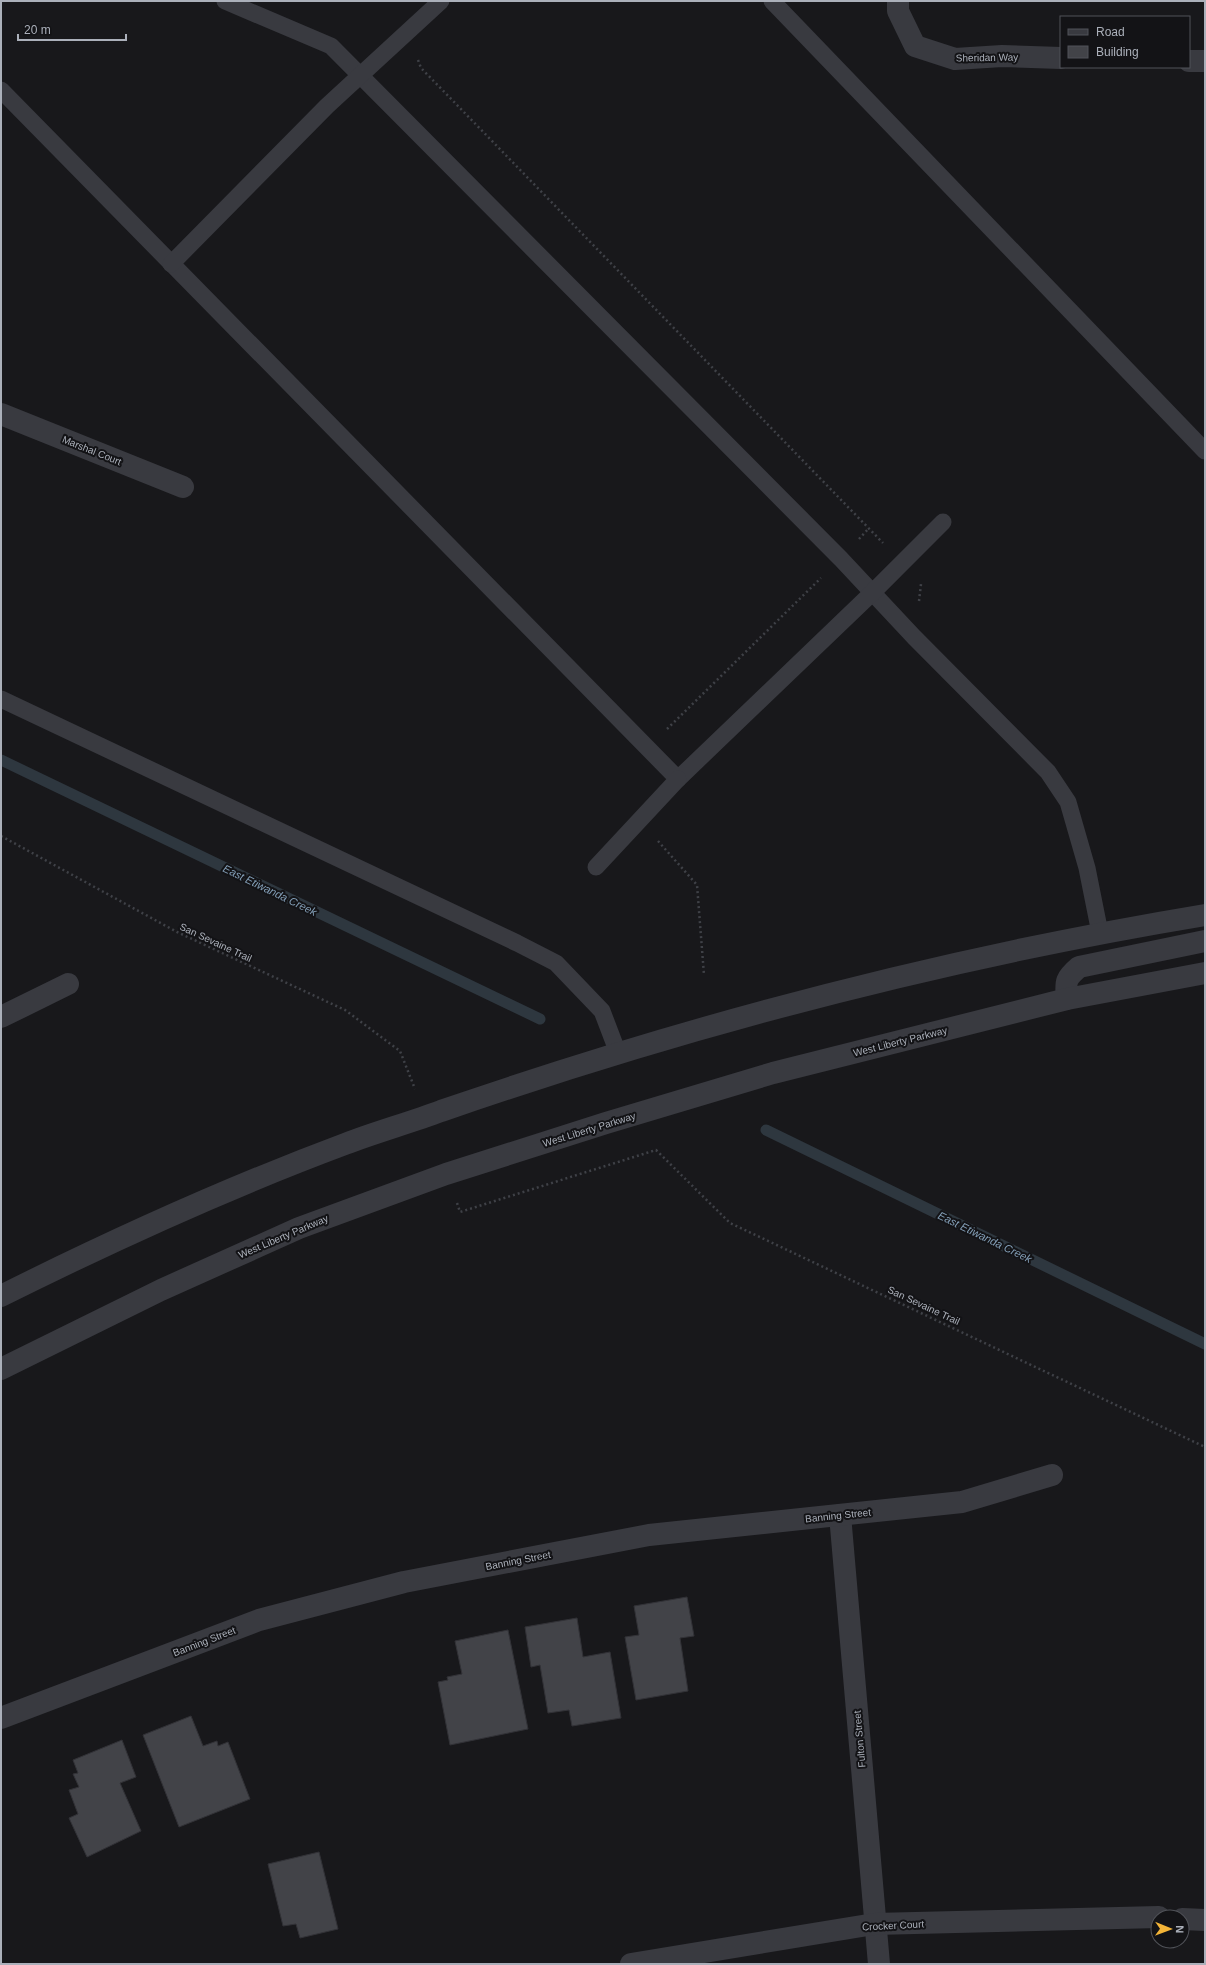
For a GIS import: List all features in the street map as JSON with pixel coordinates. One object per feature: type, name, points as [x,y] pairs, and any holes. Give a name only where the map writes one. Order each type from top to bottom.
[{"type":"street","name":"Sheridan Way","points":[[898,1],[898,11],[915,46],[955,59],[1002,56],[1060,58]]},
{"type":"street","points":[[1190,61],[1205,61]]},
{"type":"street","name":"Marshal Court","points":[[1,414],[183,487]]},
{"type":"street","points":[[1,1296],[75,1259],[169,1216],[346,1144],[618,1053],[779,1006],[950,966],[1100,934],[1205,915]]},
{"type":"street","points":[[1067,999],[1066,986],[1068,976],[1079,967],[1205,941]]},
{"type":"street","name":"West Liberty Parkway","points":[[1,1369],[161,1290],[292,1231],[446,1174],[606,1123],[773,1073],[1067,999],[1205,972]]},
{"type":"street","points":[[1,1018],[68,984]]},
{"type":"street","name":"Banning Street","points":[[1,1718],[259,1620],[404,1582],[650,1535],[962,1502],[1052,1475]]},
{"type":"street","name":"Fulton Street","points":[[840,1515],[874,1924],[879,1964]]},
{"type":"street","name":"Crocker Court","points":[[631,1964],[874,1924],[1150,1917]]},
{"type":"street","points":[[1190,1919],[1205,1920]]},
{"type":"lane","points":[[225,1],[331,46],[873,592],[914,637],[1048,772],[1068,802],[1083,852],[1100,934]]},
{"type":"lane","points":[[171,264],[327,106],[441,1]]},
{"type":"lane","points":[[772,1],[1205,451]]},
{"type":"lane","points":[[1,90],[678,779]]},
{"type":"lane","points":[[596,867],[678,779],[873,592],[943,522]]},
{"type":"lane","points":[[1,699],[510,939],[556,963],[602,1011],[618,1053]]},
{"type":"path","points":[[407,32],[421,68],[921,581],[918,603]]},
{"type":"path","name":"San Sevaine Trail","points":[[1,836],[177,932],[345,1010],[400,1051],[410,1075]]},
{"type":"path","name":"San Sevaine Trail","points":[[460,1212],[656,1150],[730,1223],[1205,1447]]},
{"type":"building","points":[[687,1597],[694,1636],[680,1638],[688,1691],[636,1700],[625,1637],[639,1635],[634,1606]]},
{"type":"building","points":[[577,1618],[583,1657],[610,1652],[621,1718],[572,1726],[569,1710],[548,1713],[540,1665],[531,1667],[525,1627]]},
{"type":"building","points":[[508,1630],[528,1729],[450,1745],[438,1682],[448,1680],[447,1677],[462,1674],[455,1641]]},
{"type":"building","points":[[191,1716],[203,1746],[217,1741],[218,1746],[228,1742],[250,1799],[179,1827],[143,1735]]},
{"type":"building","points":[[122,1740],[136,1777],[120,1783],[141,1831],[87,1857],[69,1818],[78,1814],[69,1790],[79,1787],[73,1774],[78,1773],[73,1760]]},
{"type":"building","points":[[319,1852],[338,1929],[300,1938],[296,1924],[283,1926],[268,1864]]},
{"type":"waterway","name":"East Etiwanda Creek","points":[[1,760],[540,1019]]},
{"type":"waterway","name":"East Etiwanda Creek","points":[[766,1130],[1205,1344]]}]
